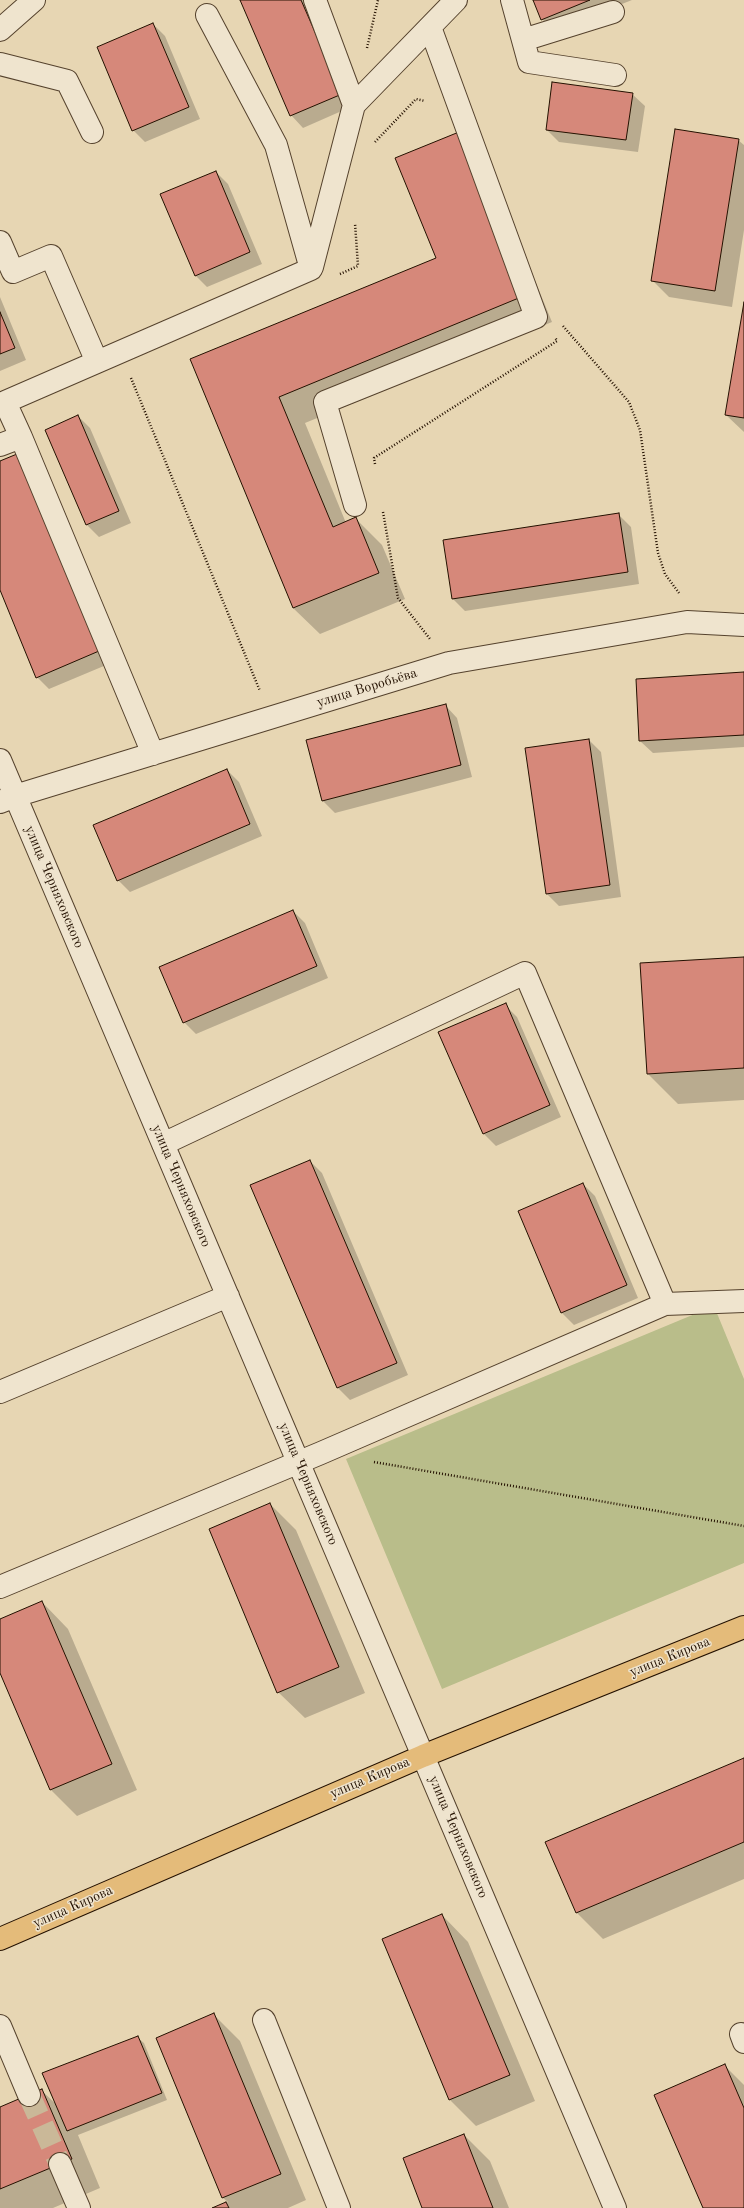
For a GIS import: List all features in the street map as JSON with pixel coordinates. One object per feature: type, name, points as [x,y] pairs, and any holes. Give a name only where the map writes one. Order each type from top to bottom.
[{"type":"main road","name":"улица Кирова","points":[[0,1939],[423,1756],[744,1627]]},
{"type":"street","points":[[0,30],[34,0]]},
{"type":"street","points":[[315,0],[354,105]]},
{"type":"street","points":[[311,269],[354,105],[456,0]]},
{"type":"street","points":[[512,0],[529,62],[615,75]]},
{"type":"street","points":[[523,40],[613,12]]},
{"type":"street","points":[[207,15],[276,145],[311,269]]},
{"type":"street","points":[[355,504],[325,402],[536,317],[430,27]]},
{"type":"street","points":[[0,64],[67,81],[92,132]]},
{"type":"street","points":[[0,242],[13,272],[51,256],[97,362]]},
{"type":"street","points":[[153,754],[5,402],[311,269]]},
{"type":"street","points":[[0,445],[21,437]]},
{"type":"street","name":"улица Воробьёва","points":[[7,799],[448,663],[687,622],[744,625]]},
{"type":"street","name":"улица Черняховского","points":[[0,760],[7,799],[163,1144],[615,2208]]},
{"type":"street","points":[[163,1144],[525,973],[665,1304]]},
{"type":"street","points":[[0,1392],[228,1296]]},
{"type":"street","points":[[0,1587],[298,1462],[665,1304],[744,1301]]},
{"type":"street","points":[[264,2020],[339,2208]]},
{"type":"street","points":[[0,2026],[29,2095]]},
{"type":"street","points":[[60,2164],[79,2208]]},
{"type":"path","points":[[372,144],[416,99],[460,109]]},
{"type":"path","points":[[337,276],[358,266],[355,220]]},
{"type":"path","points":[[560,323],[629,402],[640,430],[658,553],[665,574],[685,602],[704,623]]},
{"type":"path","points":[[128,371],[271,718]]},
{"type":"path","points":[[368,1461],[744,1526]]},
{"type":"green space","points":[[714,1306],[744,1379],[744,1563],[442,1689],[346,1459]]},
{"type":"building","points":[[240,0],[301,0],[342,94],[290,116]]},
{"type":"building","points":[[533,0],[590,0],[541,20]]},
{"type":"building","points":[[153,23],[189,107],[132,131],[97,47]]},
{"type":"building","points":[[552,82],[633,93],[626,140],[546,130]]},
{"type":"building","points":[[675,129],[739,139],[715,291],[651,281]]},
{"type":"building","points":[[459,132],[526,295],[279,397],[333,527],[356,517],[379,573],[293,608],[190,359],[436,258],[395,158]]},
{"type":"building","points":[[216,171],[250,252],[195,276],[160,194]]},
{"type":"building","points":[[744,302],[744,418],[725,415]]},
{"type":"building","points":[[0,312],[15,348],[0,354]]},
{"type":"building","points":[[78,415],[119,511],[86,525],[45,430]]},
{"type":"building","points":[[17,454],[99,651],[36,678],[0,590],[0,461]]},
{"type":"building","points":[[619,513],[628,572],[452,599],[443,540]]},
{"type":"building","points":[[744,672],[744,735],[639,741],[636,679]]},
{"type":"building","points":[[446,704],[461,765],[322,801],[306,740]]},
{"type":"building","points":[[589,739],[610,885],[546,894],[525,748]]},
{"type":"building","points":[[227,769],[250,824],[117,881],[93,825]]},
{"type":"building","points":[[293,910],[317,966],[183,1023],[159,967]]},
{"type":"building","points":[[744,957],[744,1068],[647,1074],[640,963]]},
{"type":"building","points":[[506,1003],[550,1105],[483,1134],[438,1032]]},
{"type":"building","points":[[310,1160],[397,1363],[337,1388],[250,1185]]},
{"type":"building","points":[[583,1183],[627,1285],[561,1313],[518,1211]]},
{"type":"building","points":[[270,1503],[339,1667],[277,1693],[209,1529]]},
{"type":"building","points":[[42,1601],[112,1764],[50,1790],[0,1673],[0,1619]]},
{"type":"building","points":[[744,1758],[744,1842],[576,1913],[545,1842]]},
{"type":"building","points":[[442,1914],[510,2075],[449,2100],[382,1939]]},
{"type":"building","points":[[214,2013],[281,2174],[222,2198],[156,2038]]},
{"type":"building","points":[[138,2036],[162,2093],[67,2131],[42,2073]]},
{"type":"building","points":[[725,2064],[744,2108],[744,2208],[703,2208],[654,2095]]},
{"type":"building","points":[[42,2089],[72,2159],[0,2189],[0,2107]]},
{"type":"building","points":[[464,2134],[493,2208],[422,2208],[403,2158]]},
{"type":"building","points":[[226,2202],[229,2208],[212,2208]]},
{"type":"tunnel","points":[[29,2095],[60,2164]]}]
